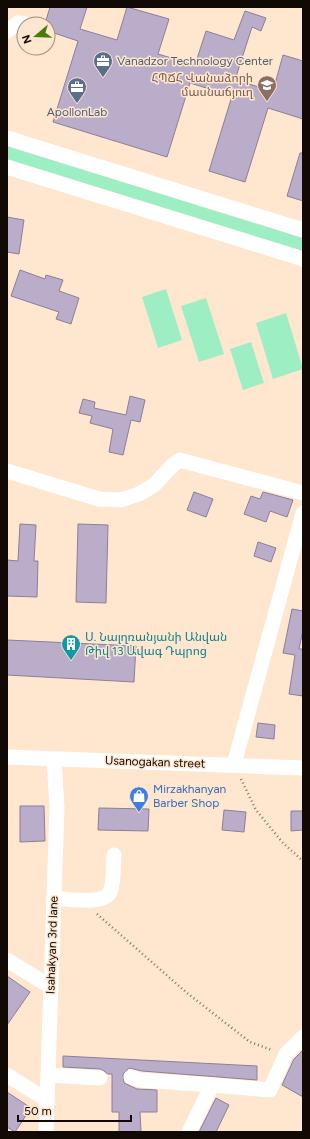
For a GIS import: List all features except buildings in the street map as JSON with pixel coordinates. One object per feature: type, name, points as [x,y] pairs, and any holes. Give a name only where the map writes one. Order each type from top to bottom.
[{"type":"street","points":[[7,31],[16,24]]},
{"type":"street","points":[[7,138],[303,230]]},
{"type":"street","points":[[7,168],[303,259]]},
{"type":"street","points":[[7,471],[99,499],[121,500],[139,494],[154,485],[173,465],[180,460],[303,493]]},
{"type":"street","points":[[234,764],[303,513]]},
{"type":"street","name":"Usanogakan street","points":[[7,757],[234,764],[303,768]]},
{"type":"street","name":"Isahakyan 3rd lane","points":[[46,1132],[56,808],[54,758]]},
{"type":"street","points":[[54,898],[96,900],[107,897],[111,891],[114,855]]},
{"type":"street","points":[[7,960],[51,987]]},
{"type":"street","points":[[131,1077],[140,1080],[270,1090],[286,1054],[303,1037]]},
{"type":"street","points":[[7,1075],[47,1100]]},
{"type":"street","points":[[48,1075],[100,1078]]},
{"type":"street","points":[[189,1132],[212,1085]]},
{"type":"path","points":[[234,764],[256,810],[283,843],[303,861]]},
{"type":"path","points":[[81,900],[186,993],[250,1042],[286,1054]]},
{"type":"green space","points":[[7,146],[303,238],[303,251],[7,160]]},
{"type":"green space","points":[[166,289],[182,340],[158,348],[142,297]]},
{"type":"green space","points":[[206,298],[224,354],[199,362],[181,306]]},
{"type":"green space","points":[[286,313],[303,369],[273,379],[256,323]]},
{"type":"green space","points":[[251,342],[264,383],[243,390],[230,349]]},
{"type":"place","name":"Vanadzor Technology Center","points":[[103,78]]},
{"type":"place","name":"ՀՊՃՀ Վանաձորի մասնաճյուղ","points":[[267,102]]},
{"type":"place","name":"ApollonLab","points":[[77,104]]},
{"type":"place","name":"Ս. Նալղռանյանի Անվան Թիվ 13 Ավագ Դպրոց","points":[[71,661]]},
{"type":"place","name":"Mirzakhanyan Barber Shop","points":[[139,813]]}]
